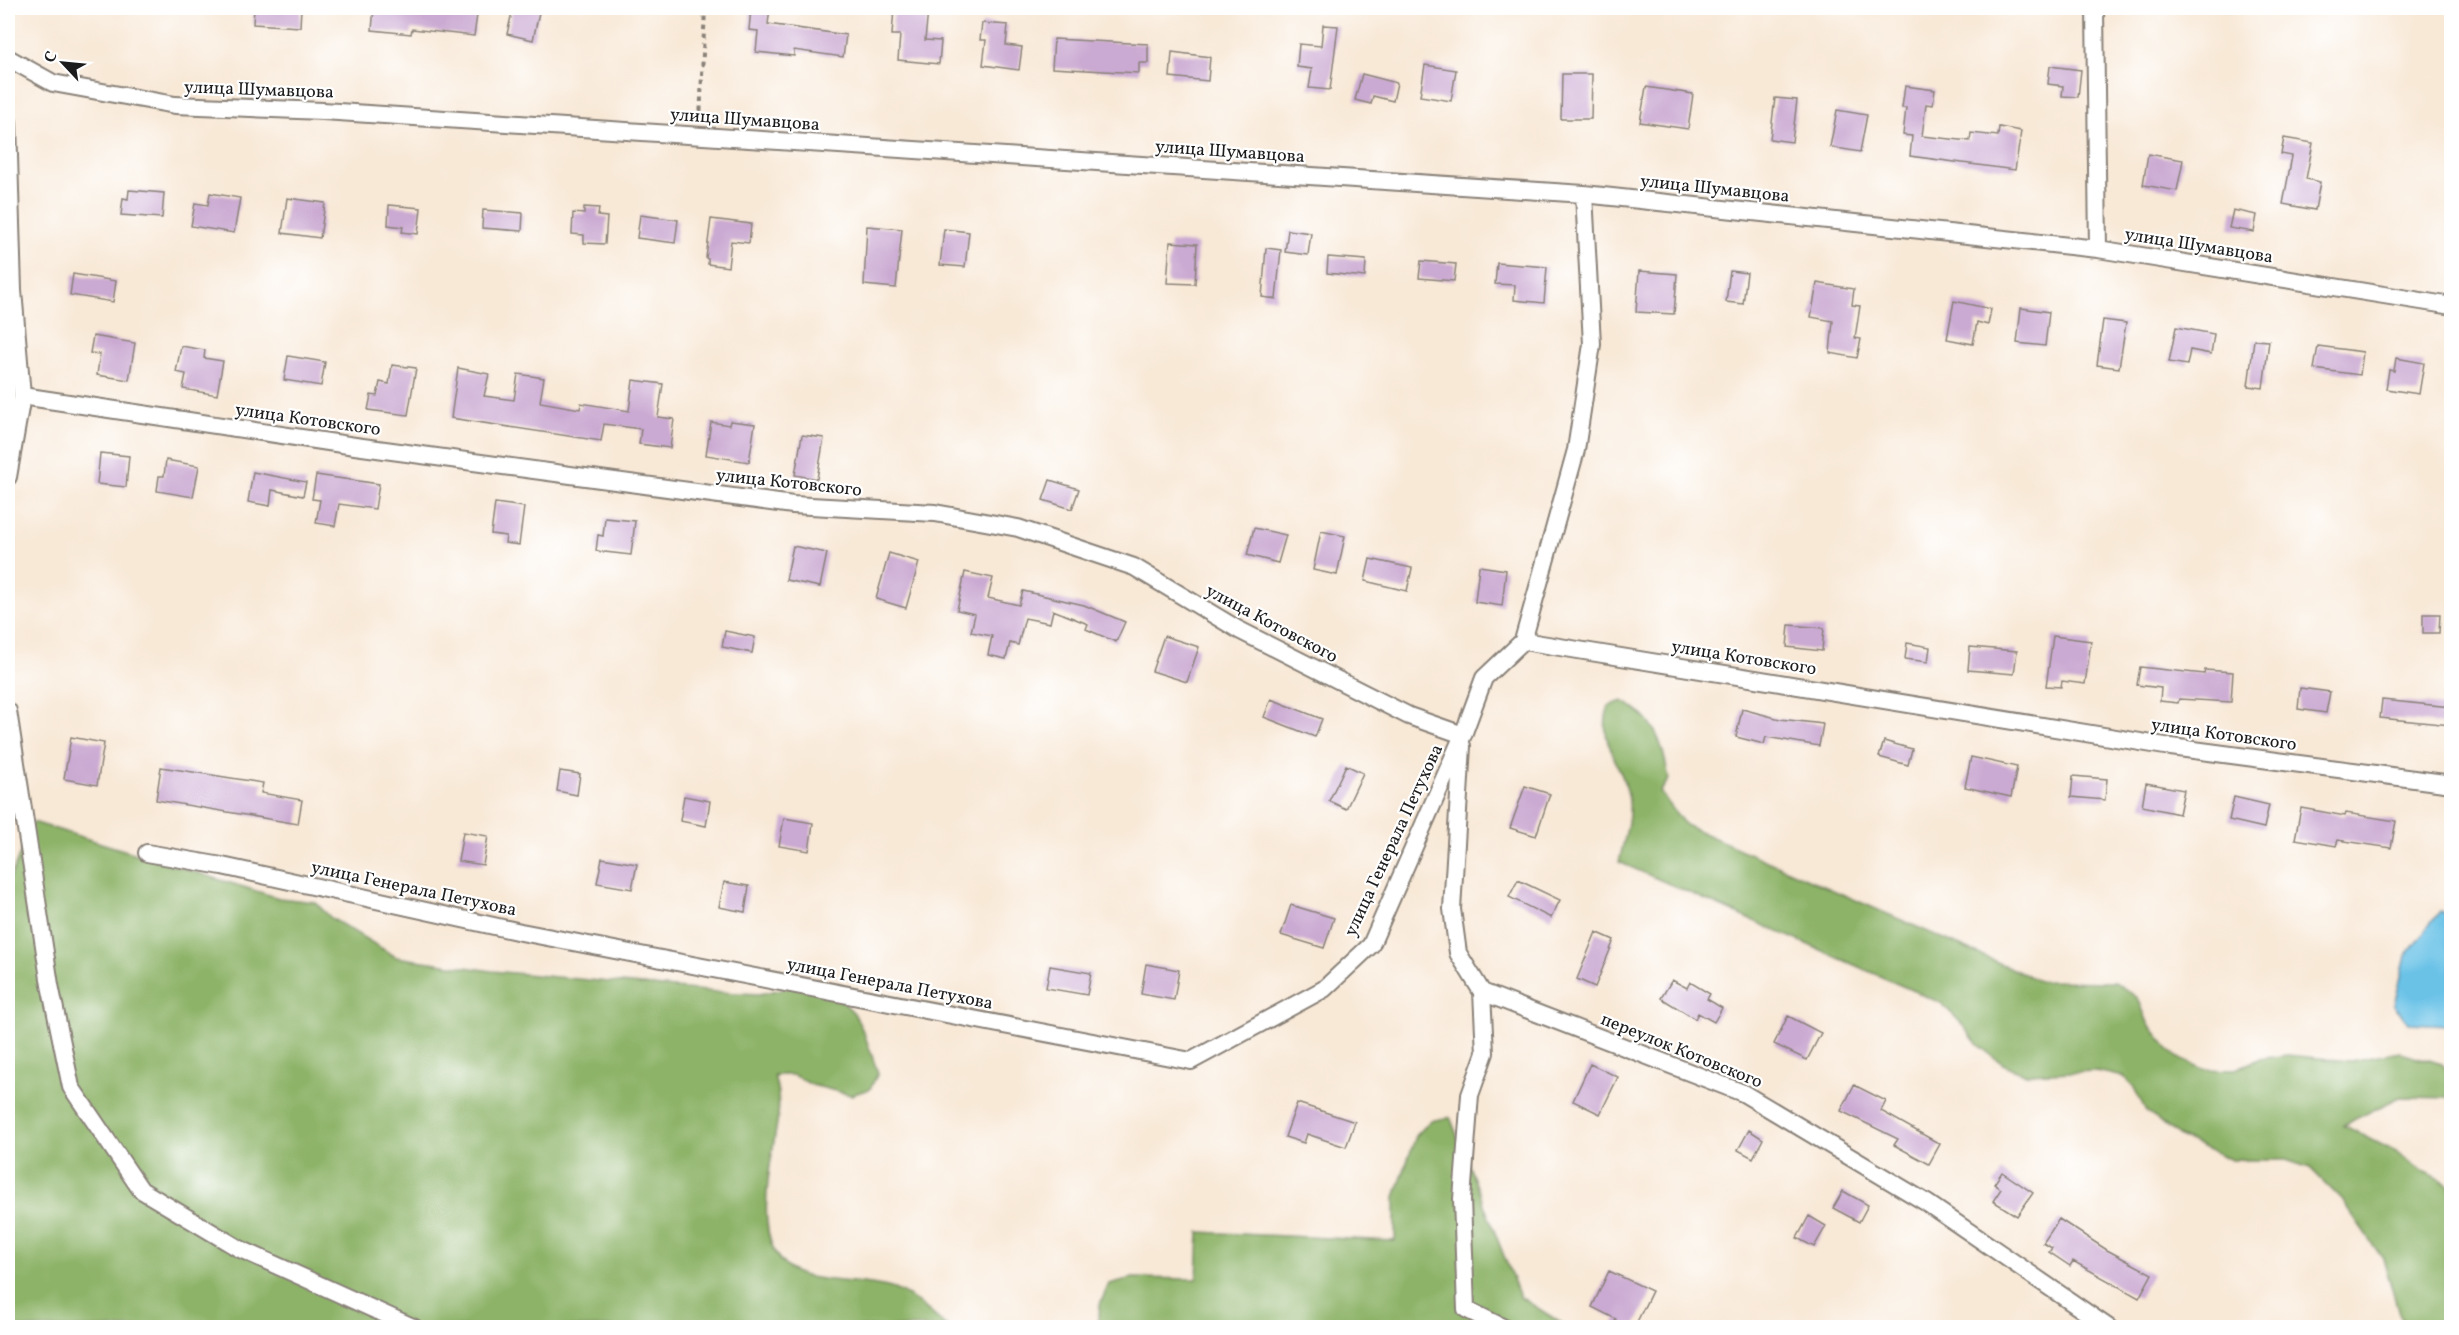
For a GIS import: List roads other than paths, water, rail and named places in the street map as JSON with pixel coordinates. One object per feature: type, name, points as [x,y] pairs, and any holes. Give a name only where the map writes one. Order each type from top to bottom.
[{"type":"street","points":[[2095,8],[2098,249]]},
{"type":"street","name":"улица Шумавцова","points":[[8,58],[53,83],[175,105],[323,111],[1584,194],[2098,249],[2451,306]]},
{"type":"street","points":[[8,122],[13,290],[22,396],[8,477]]},
{"type":"street","points":[[1504,1328],[1466,1309],[1462,1198],[1470,1095],[1485,1053],[1482,992],[1458,953],[1452,909],[1463,735],[1484,678],[1523,640],[1576,450],[1592,344],[1584,194]]},
{"type":"street","name":"улица Котовского","points":[[22,396],[356,446],[781,504],[935,513],[1018,528],[1134,567],[1239,630],[1409,716],[1463,735]]},
{"type":"street","name":"улица Котовского","points":[[1523,640],[2171,747],[2451,784]]},
{"type":"street","points":[[8,711],[50,985],[71,1087],[141,1190],[238,1248],[415,1328]]},
{"type":"street","name":"улица Генерала Петухова","points":[[147,853],[222,866],[521,932],[1191,1061],[1324,989],[1371,945],[1463,735]]},
{"type":"street","name":"переулок Котовского","points":[[1482,992],[1743,1093],[1927,1203],[2109,1328]]},
{"type":"water","points":[[2440,911],[2451,916],[2451,1023],[2449,1025],[2409,1023],[2394,1005],[2406,956]]}]
